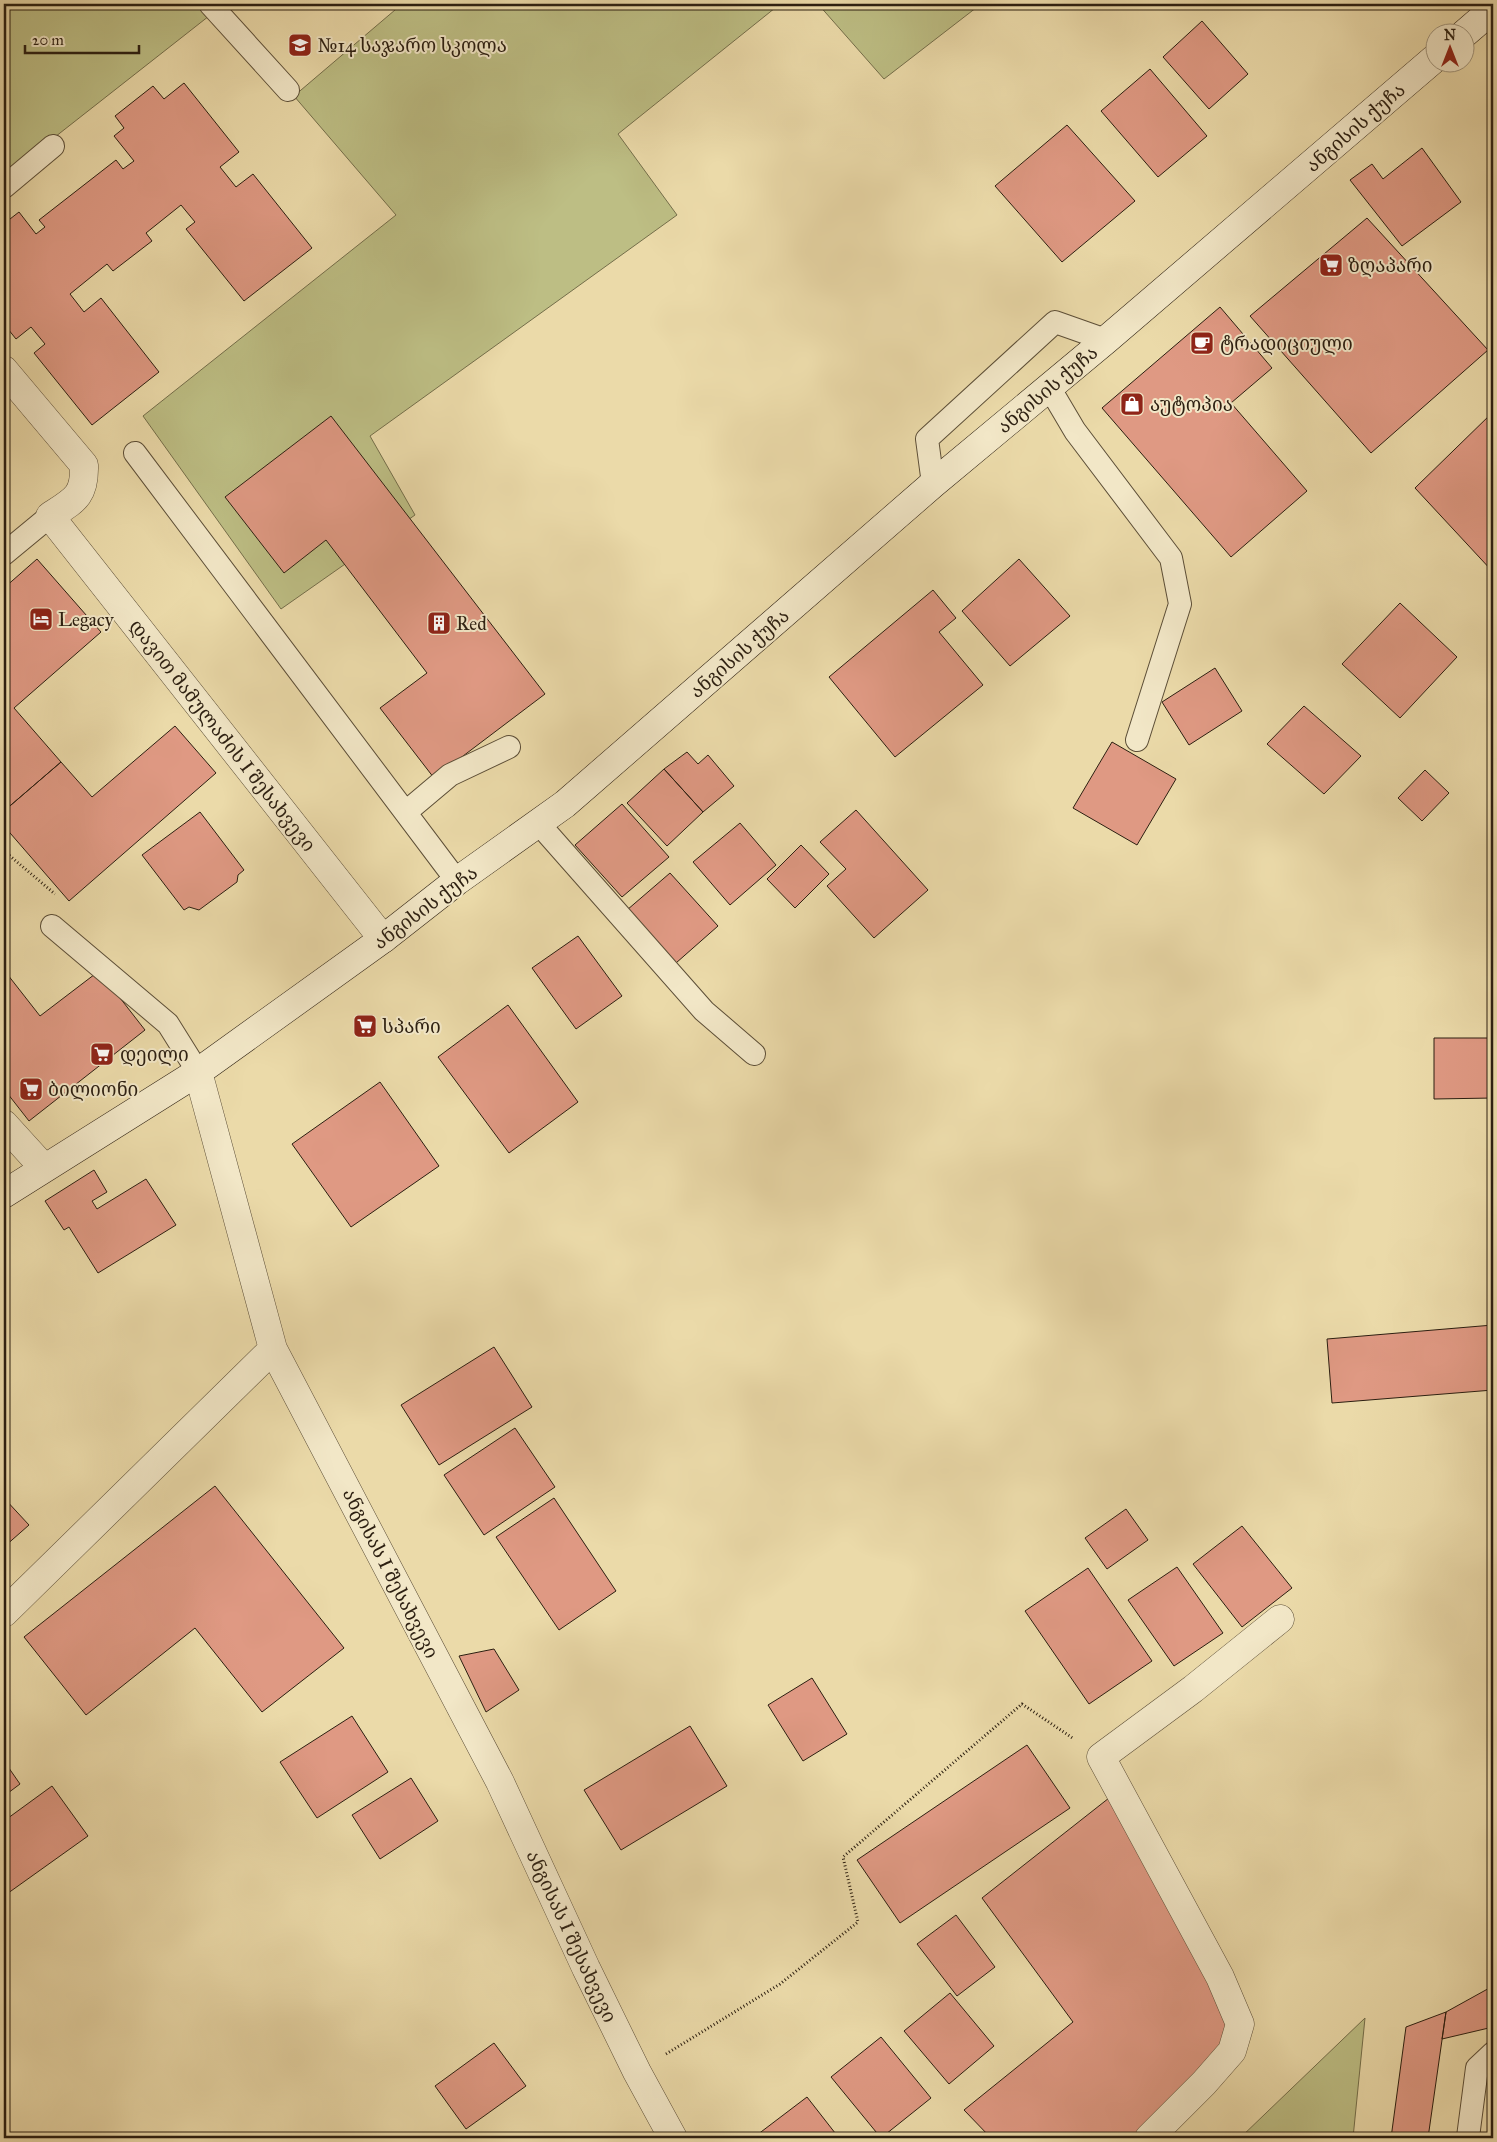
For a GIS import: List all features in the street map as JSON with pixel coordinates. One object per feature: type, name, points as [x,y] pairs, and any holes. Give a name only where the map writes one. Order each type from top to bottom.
[{"type":"street","points":[[1474,25],[1493,9]]},
{"type":"street","name":"ანგისის ქუჩა","points":[[4,1194],[198,1072],[384,939],[458,881],[565,804],[933,484],[1106,340],[1424,68]]},
{"type":"street","points":[[4,370],[84,465],[84,482],[76,499],[50,516]]},
{"type":"street","name":"დავით მამულაძის I შესახვევი","points":[[50,516],[384,939]]},
{"type":"street","name":"ანგისას I შესახვევი","points":[[198,1072],[273,1349],[500,1782],[637,2072],[673,2138]]},
{"type":"street","points":[[4,1124],[44,1168]]},
{"type":"street","points":[[4,1613],[273,1349]]},
{"type":"street","points":[[1149,2138],[1204,2083],[1232,2051],[1240,2024],[1220,1977],[1101,1757],[1193,1689],[1280,1619]]},
{"type":"lane","points":[[210,4],[288,90]]},
{"type":"lane","points":[[4,187],[53,146]]},
{"type":"lane","points":[[933,484],[927,439],[1055,322],[1106,340]]},
{"type":"lane","points":[[1049,387],[1075,431],[1171,558],[1180,604],[1138,740]]},
{"type":"lane","points":[[135,453],[458,881]]},
{"type":"lane","points":[[4,554],[50,516]]},
{"type":"lane","points":[[406,812],[450,775],[509,747]]},
{"type":"lane","points":[[539,824],[704,1011],[754,1054]]},
{"type":"lane","points":[[52,926],[168,1024],[198,1072]]},
{"type":"lane","points":[[1468,2137],[1477,2068],[1493,2053]]},
{"type":"path","points":[[4,851],[56,896],[42,918],[52,926]]},
{"type":"path","points":[[637,2072],[780,1984],[858,1922],[843,1857],[1022,1704],[1101,1757]]},
{"type":"green space","points":[[4,4],[199,4],[209,16],[4,177]]},
{"type":"green space","points":[[402,4],[780,4],[618,134],[677,215],[370,436],[415,515],[281,609],[143,416],[396,215],[294,96]]},
{"type":"green space","points":[[818,4],[981,4],[884,79]]},
{"type":"green space","points":[[1365,2018],[1353,2138],[1240,2138]]},
{"type":"building","points":[[1202,21],[1248,74],[1209,109],[1163,57]]},
{"type":"building","points":[[1150,69],[1207,136],[1158,177],[1101,111]]},
{"type":"building","points":[[184,83],[239,152],[220,167],[236,187],[253,174],[312,248],[244,301],[186,229],[195,222],[181,205],[146,233],[152,241],[113,271],[107,264],[70,294],[84,312],[101,298],[159,372],[92,425],[34,353],[45,344],[31,327],[16,339],[4,324],[4,211],[10,219],[19,212],[36,234],[45,227],[39,220],[116,160],[123,169],[134,161],[114,136],[124,128],[115,116],[153,86],[164,99]]},
{"type":"building","points":[[1067,125],[1135,201],[1062,262],[995,186]]},
{"type":"building","points":[[1422,148],[1461,202],[1402,246],[1350,180],[1372,164],[1383,179]]},
{"type":"building","points":[[1367,218],[1488,350],[1371,453],[1250,316]]},
{"type":"building","points":[[1220,307],[1272,368],[1231,403],[1307,491],[1231,557],[1102,408]]},
{"type":"building","points":[[1493,412],[1493,572],[1415,488]]},
{"type":"building","name":"Red","points":[[331,416],[545,694],[434,778],[380,708],[427,673],[326,540],[284,573],[225,497]]},
{"type":"building","points":[[37,559],[101,632],[14,708],[61,762],[4,811],[4,588]]},
{"type":"building","points":[[1019,559],[1070,616],[1010,666],[962,611]]},
{"type":"building","points":[[933,590],[956,618],[939,632],[983,685],[895,757],[829,677]]},
{"type":"building","points":[[1400,603],[1457,657],[1400,718],[1342,664]]},
{"type":"building","points":[[1215,668],[1242,711],[1189,745],[1162,702]]},
{"type":"building","points":[[1304,706],[1361,756],[1324,794],[1267,744]]},
{"type":"building","points":[[175,726],[216,773],[69,901],[4,826],[4,811],[61,762],[92,797]]},
{"type":"building","points":[[1112,742],[1176,779],[1137,845],[1073,808]]},
{"type":"building","points":[[687,752],[698,764],[708,755],[734,786],[703,812],[664,769]]},
{"type":"building","points":[[664,769],[703,812],[667,846],[627,803]]},
{"type":"building","points":[[1425,770],[1449,793],[1422,821],[1398,798]]},
{"type":"building","points":[[622,804],[669,857],[622,897],[575,845]]},
{"type":"building","points":[[856,810],[928,890],[874,938],[827,886],[846,869],[820,842]]},
{"type":"building","points":[[200,812],[244,870],[238,875],[237,882],[199,910],[189,907],[184,910],[142,855]]},
{"type":"building","points":[[740,823],[776,865],[730,905],[693,862]]},
{"type":"building","points":[[801,845],[829,874],[795,908],[767,879]]},
{"type":"building","points":[[670,873],[718,926],[676,963],[627,910]]},
{"type":"building","points":[[578,936],[622,996],[576,1029],[532,968]]},
{"type":"building","points":[[4,970],[40,1016],[99,971],[145,1030],[29,1121],[4,1089]]},
{"type":"building","points":[[508,1005],[578,1102],[509,1153],[438,1057]]},
{"type":"building","points":[[1434,1038],[1493,1038],[1493,1098],[1434,1099]]},
{"type":"building","points":[[380,1082],[439,1166],[351,1227],[292,1144]]},
{"type":"building","points":[[94,1170],[107,1192],[92,1201],[97,1209],[146,1179],[176,1225],[98,1273],[69,1227],[64,1230],[45,1201]]},
{"type":"building","points":[[1493,1325],[1493,1390],[1332,1403],[1327,1339]]},
{"type":"building","points":[[494,1347],[532,1407],[439,1465],[401,1405]]},
{"type":"building","points":[[515,1428],[555,1487],[484,1535],[444,1475]]},
{"type":"building","points":[[215,1486],[344,1648],[262,1712],[195,1628],[86,1715],[24,1637]]},
{"type":"building","points":[[4,1498],[29,1525],[4,1547]]},
{"type":"building","points":[[554,1498],[616,1591],[559,1630],[496,1537]]},
{"type":"building","points":[[1126,1509],[1148,1540],[1107,1569],[1085,1538]]},
{"type":"building","points":[[1242,1526],[1292,1588],[1242,1627],[1193,1564]]},
{"type":"building","points":[[1177,1567],[1223,1633],[1174,1666],[1128,1600]]},
{"type":"building","points":[[1088,1568],[1152,1661],[1089,1704],[1025,1611]]},
{"type":"building","points":[[494,1649],[519,1690],[486,1712],[459,1656]]},
{"type":"building","points":[[812,1678],[847,1734],[803,1761],[768,1705]]},
{"type":"building","points":[[352,1716],[388,1772],[317,1818],[280,1762]]},
{"type":"building","points":[[690,1726],[727,1786],[621,1850],[584,1790]]},
{"type":"building","points":[[1027,1745],[1070,1808],[900,1923],[857,1860]]},
{"type":"building","points":[[4,1761],[20,1784],[4,1796]]},
{"type":"building","points":[[411,1778],[438,1821],[380,1859],[352,1815]]},
{"type":"building","points":[[52,1786],[88,1836],[4,1896],[4,1821]]},
{"type":"building","points":[[1109,1798],[1231,2025],[1222,2051],[1144,2138],[991,2138],[964,2110],[1073,2022],[982,1898]]},
{"type":"building","points":[[956,1915],[995,1967],[957,1996],[917,1944]]},
{"type":"building","points":[[1493,1986],[1493,2027],[1442,2039],[1446,2012]]},
{"type":"building","points":[[950,1993],[994,2046],[949,2084],[904,2031]]},
{"type":"building","points":[[1446,2012],[1428,2138],[1391,2138],[1406,2027]]},
{"type":"building","points":[[881,2037],[931,2098],[881,2138],[831,2077]]},
{"type":"building","points":[[494,2043],[526,2086],[466,2129],[435,2086]]},
{"type":"building","points":[[807,2097],[839,2138],[753,2138]]},
{"type":"place","name":"№14 საჯარო სკოლა","points":[[300,45]]},
{"type":"place","name":"ზღაპარი","points":[[1331,265]]},
{"type":"place","name":"ტრადიციული","points":[[1202,343]]},
{"type":"place","name":"აუტოპია","points":[[1132,404]]},
{"type":"place","name":"Legacy","points":[[41,619]]},
{"type":"place","name":"Red","points":[[439,623]]},
{"type":"place","name":"სპარი","points":[[365,1026]]},
{"type":"place","name":"დეილი","points":[[102,1054]]},
{"type":"place","name":"ბილიონი","points":[[31,1089]]}]
